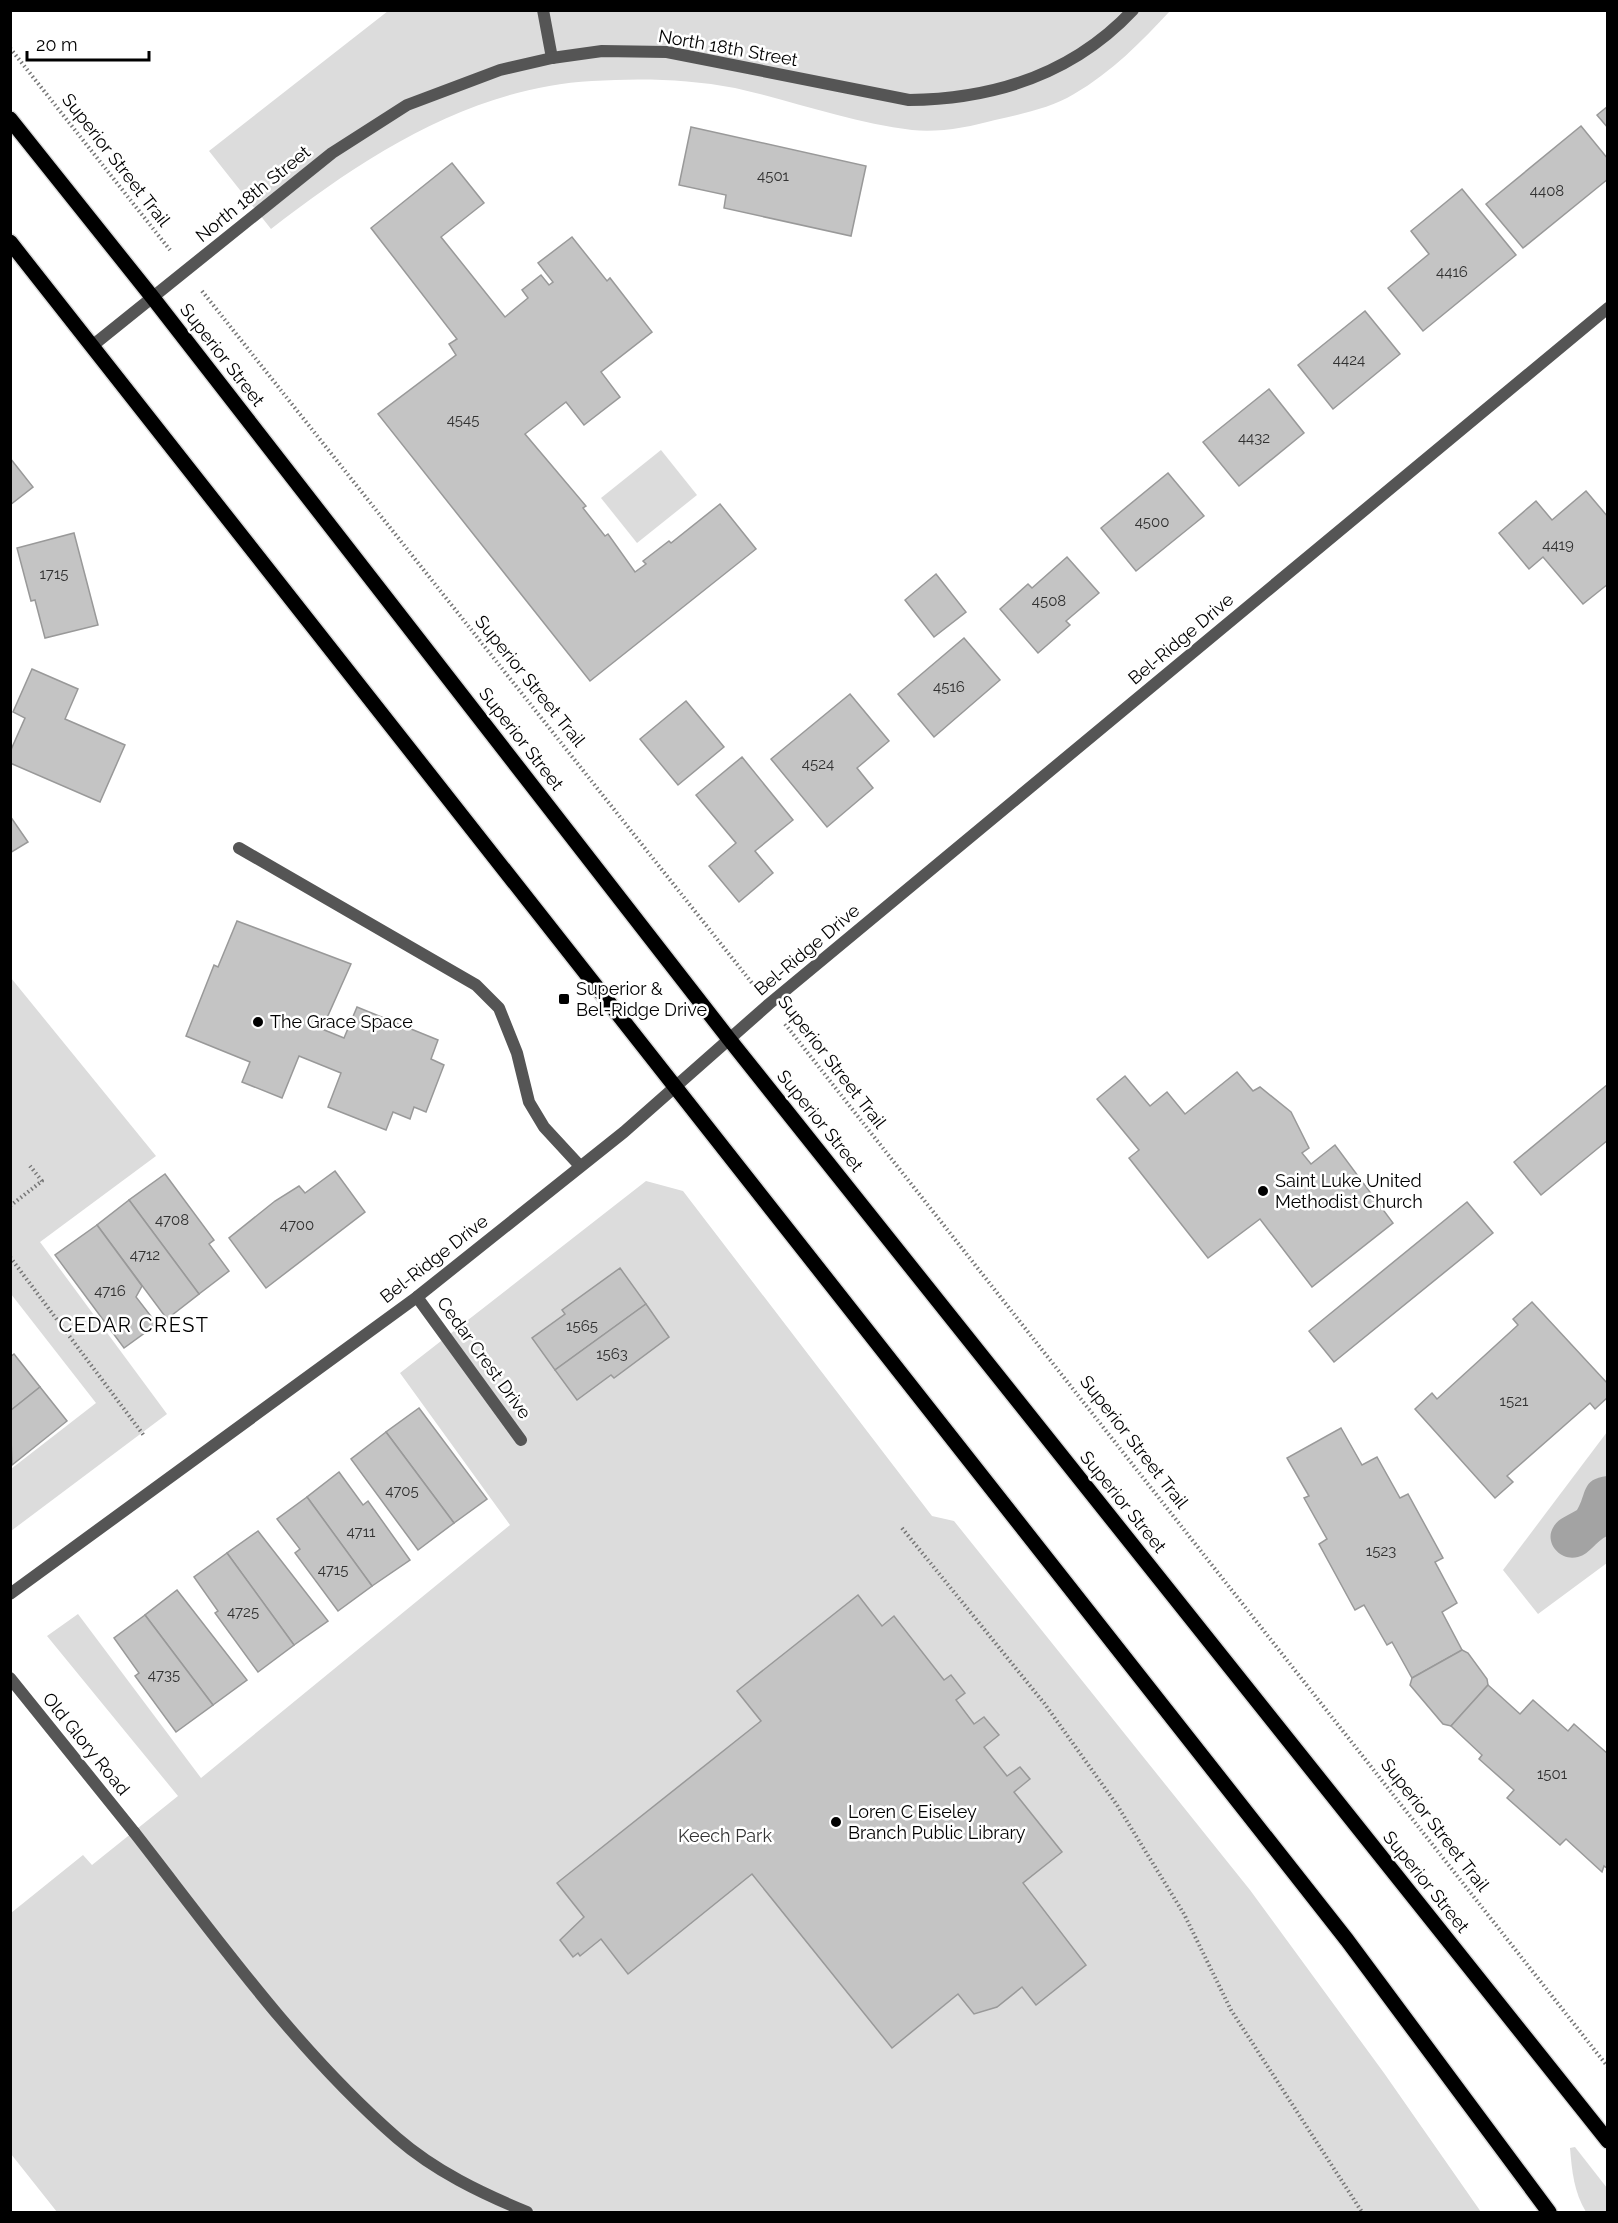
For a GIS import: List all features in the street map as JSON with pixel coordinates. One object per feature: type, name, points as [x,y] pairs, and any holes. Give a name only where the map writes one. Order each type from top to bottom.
[{"type":"main road","name":"Superior Street","points":[[10,119],[153,298],[729,1039],[1608,2141]]},
{"type":"main road","points":[[10,242],[1347,1940],[1549,2212]]},
{"type":"street","points":[[543,10],[552,58]]},
{"type":"street","name":"North 18th Street","points":[[92,346],[314,167],[407,105],[485,75],[552,58],[602,51],[667,52],[909,100],[948,99],[1001,90],[1035,79],[1071,60],[1111,33],[1132,10]]},
{"type":"street","name":"Bel-Ridge Drive","points":[[10,1594],[417,1297],[624,1132],[769,1004],[1608,308]]},
{"type":"street","points":[[239,848],[476,985],[499,1008],[517,1053],[529,1102],[544,1127],[580,1166]]},
{"type":"street","name":"Cedar Crest Drive","points":[[417,1297],[521,1440]]},
{"type":"street","name":"Old Glory Road","points":[[10,1678],[308,2049],[398,2139],[443,2172],[491,2199],[527,2212]]},
{"type":"path","name":"Superior Street Trail","points":[[10,48],[769,1004],[1608,2067]]},
{"type":"path","points":[[10,1206],[42,1181],[30,1166]]},
{"type":"path","points":[[10,1257],[145,1437]]},
{"type":"path","points":[[902,1528],[1044,1703],[1117,1805],[1184,1914],[1231,2010],[1362,2212]]},
{"type":"green space","points":[[388,11],[1170,11],[1113,66],[1065,99],[1025,113],[954,129],[922,131],[890,127],[735,88],[682,81],[592,81],[547,86],[504,97],[421,130],[344,176],[271,229],[209,151]]},
{"type":"green space","points":[[661,450],[697,495],[637,543],[601,498]]},
{"type":"green space","points":[[11,978],[156,1156],[40,1242],[167,1414],[11,1531],[11,1469],[96,1403],[11,1294]]},
{"type":"green space","name":"Keech Park","points":[[646,1181],[683,1191],[932,1516],[954,1521],[1250,1890],[1384,2073],[1481,2212],[57,2212],[11,2154],[11,1913],[83,1855],[92,1865],[178,1796],[47,1636],[78,1614],[201,1778],[510,1525],[400,1373]]},
{"type":"green space","points":[[1607,1432],[1607,1563],[1538,1614],[1503,1570]]},
{"type":"green space","points":[[1575,2147],[1607,2188],[1607,2212],[1586,2212],[1582,2204],[1574,2182],[1570,2148]]},
{"type":"shaded area","points":[[1607,1476],[1607,1536],[1578,1557],[1565,1557],[1552,1544],[1551,1532],[1554,1526],[1577,1510],[1586,1488],[1593,1480]]},
{"type":"building","points":[[1608,106],[1608,128],[1597,115]]},
{"type":"building","points":[[1581,126],[1608,159],[1608,179],[1523,248],[1486,204]]},
{"type":"building","points":[[691,127],[866,166],[851,236],[724,208],[726,195],[679,185]]},
{"type":"building","points":[[452,163],[484,203],[441,237],[505,317],[528,298],[522,290],[541,275],[549,285],[553,282],[538,263],[572,237],[607,281],[610,278],[652,332],[601,372],[620,397],[584,425],[566,402],[525,434],[586,506],[583,508],[605,536],[608,534],[635,572],[646,564],[643,561],[669,541],[671,543],[720,504],[756,549],[590,681],[378,414],[456,355],[449,344],[457,339],[371,228]]},
{"type":"building","points":[[1462,189],[1516,255],[1423,331],[1388,288],[1429,254],[1411,231]]},
{"type":"building","points":[[1365,311],[1400,354],[1333,409],[1298,365]]},
{"type":"building","points":[[1269,389],[1304,433],[1239,486],[1203,442]]},
{"type":"building","points":[[10,458],[33,487],[10,505]]},
{"type":"building","points":[[1168,473],[1204,516],[1136,571],[1101,528]]},
{"type":"building","points":[[1586,491],[1608,517],[1608,584],[1583,604],[1543,557],[1529,569],[1499,533],[1536,501],[1552,520]]},
{"type":"building","points":[[74,533],[98,625],[45,638],[35,600],[31,601],[17,548]]},
{"type":"building","points":[[1067,557],[1099,593],[1066,621],[1070,625],[1038,653],[1000,609],[1028,584],[1032,588]]},
{"type":"building","points":[[936,574],[966,612],[934,637],[905,600]]},
{"type":"building","points":[[964,638],[1000,680],[934,737],[898,694]]},
{"type":"building","points":[[32,669],[78,689],[65,719],[125,745],[100,802],[10,763],[10,752],[25,718],[13,712]]},
{"type":"building","points":[[850,694],[889,741],[857,768],[873,788],[827,827],[771,759]]},
{"type":"building","points":[[686,701],[724,747],[678,785],[640,739]]},
{"type":"building","points":[[742,757],[793,820],[755,851],[773,873],[739,902],[709,866],[736,843],[696,795]]},
{"type":"building","points":[[10,816],[28,842],[10,853]]},
{"type":"building","name":"The Grace Space","points":[[237,921],[351,964],[322,1029],[344,1038],[357,1007],[438,1040],[431,1059],[444,1065],[426,1112],[414,1107],[410,1119],[393,1112],[386,1130],[328,1107],[341,1073],[299,1056],[282,1098],[242,1082],[250,1062],[186,1036],[214,965],[218,967]]},
{"type":"building","name":"Saint Luke United Methodist Church","points":[[1237,1072],[1253,1091],[1260,1087],[1291,1112],[1309,1148],[1302,1153],[1311,1164],[1335,1145],[1393,1223],[1312,1287],[1260,1219],[1208,1258],[1129,1158],[1139,1150],[1097,1099],[1125,1076],[1150,1106],[1167,1092],[1185,1114]]},
{"type":"building","points":[[1608,1084],[1608,1140],[1541,1195],[1514,1162]]},
{"type":"building","points":[[335,1171],[365,1212],[266,1288],[229,1238],[275,1201],[299,1186],[305,1193]]},
{"type":"building","points":[[165,1174],[214,1240],[209,1244],[229,1271],[199,1294],[129,1200]]},
{"type":"building","points":[[129,1200],[199,1294],[167,1319],[97,1225]]},
{"type":"building","points":[[1467,1202],[1493,1233],[1334,1362],[1309,1331]]},
{"type":"building","points":[[97,1225],[142,1286],[136,1297],[157,1324],[124,1348],[55,1255]]},
{"type":"building","points":[[620,1268],[646,1304],[555,1370],[532,1338],[565,1314],[562,1310]]},
{"type":"building","points":[[1532,1302],[1608,1384],[1608,1397],[1595,1409],[1590,1403],[1507,1476],[1513,1482],[1495,1498],[1415,1409],[1432,1393],[1437,1399],[1518,1325],[1513,1319]]},
{"type":"building","points":[[646,1304],[669,1337],[614,1378],[611,1375],[577,1400],[555,1370]]},
{"type":"building","points":[[14,1354],[40,1387],[10,1411],[10,1357]]},
{"type":"building","points":[[40,1387],[67,1421],[12,1465],[10,1411]]},
{"type":"building","points":[[419,1408],[487,1499],[454,1523],[386,1432]]},
{"type":"building","points":[[1341,1428],[1362,1465],[1377,1457],[1400,1498],[1408,1494],[1443,1558],[1435,1562],[1457,1603],[1442,1612],[1462,1650],[1412,1678],[1392,1642],[1387,1645],[1364,1605],[1355,1610],[1319,1544],[1327,1539],[1304,1498],[1309,1496],[1287,1458]]},
{"type":"building","points":[[386,1432],[454,1523],[418,1550],[351,1459]]},
{"type":"building","points":[[339,1472],[363,1505],[368,1501],[410,1560],[372,1586],[307,1497]]},
{"type":"building","points":[[307,1497],[372,1586],[338,1611],[295,1553],[300,1549],[277,1519]]},
{"type":"building","points":[[258,1531],[328,1621],[294,1645],[227,1553]]},
{"type":"building","points":[[227,1553],[294,1645],[258,1672],[215,1613],[218,1611],[194,1577]]},
{"type":"building","points":[[177,1590],[247,1680],[213,1705],[145,1615]]},
{"type":"building","name":"Loren C Eiseley Branch Public Library","points":[[858,1595],[882,1626],[894,1616],[944,1680],[951,1675],[965,1693],[956,1700],[974,1724],[984,1717],[999,1735],[984,1747],[1007,1776],[1020,1767],[1030,1779],[1014,1792],[1062,1852],[1023,1883],[1086,1965],[1036,2005],[1022,1987],[997,2007],[974,2014],[958,1994],[892,2048],[752,1874],[628,1974],[601,1939],[580,1956],[578,1953],[573,1957],[560,1940],[584,1917],[557,1883],[761,1721],[737,1691]]},
{"type":"building","points":[[145,1615],[213,1705],[176,1732],[135,1676],[139,1673],[114,1638]]},
{"type":"building","points":[[1462,1650],[1468,1653],[1487,1679],[1488,1685],[1451,1726],[1443,1724],[1410,1685],[1412,1678]]},
{"type":"building","points":[[1488,1685],[1520,1714],[1533,1700],[1568,1731],[1574,1724],[1608,1754],[1608,1869],[1604,1866],[1602,1872],[1566,1839],[1560,1845],[1507,1798],[1514,1790],[1479,1759],[1482,1755],[1451,1726]]},
{"type":"place","name":"Superior & Bel‐Ridge Drive","points":[[564,999]]},
{"type":"place","name":"The Grace Space","points":[[258,1022]]},
{"type":"place","name":"Saint Luke United Methodist Church","points":[[1263,1191]]},
{"type":"place","name":"Loren C Eiseley Branch Public Library","points":[[836,1822]]},
{"type":"district","name":"CEDAR CREST","points":[[134,1325]]}]
